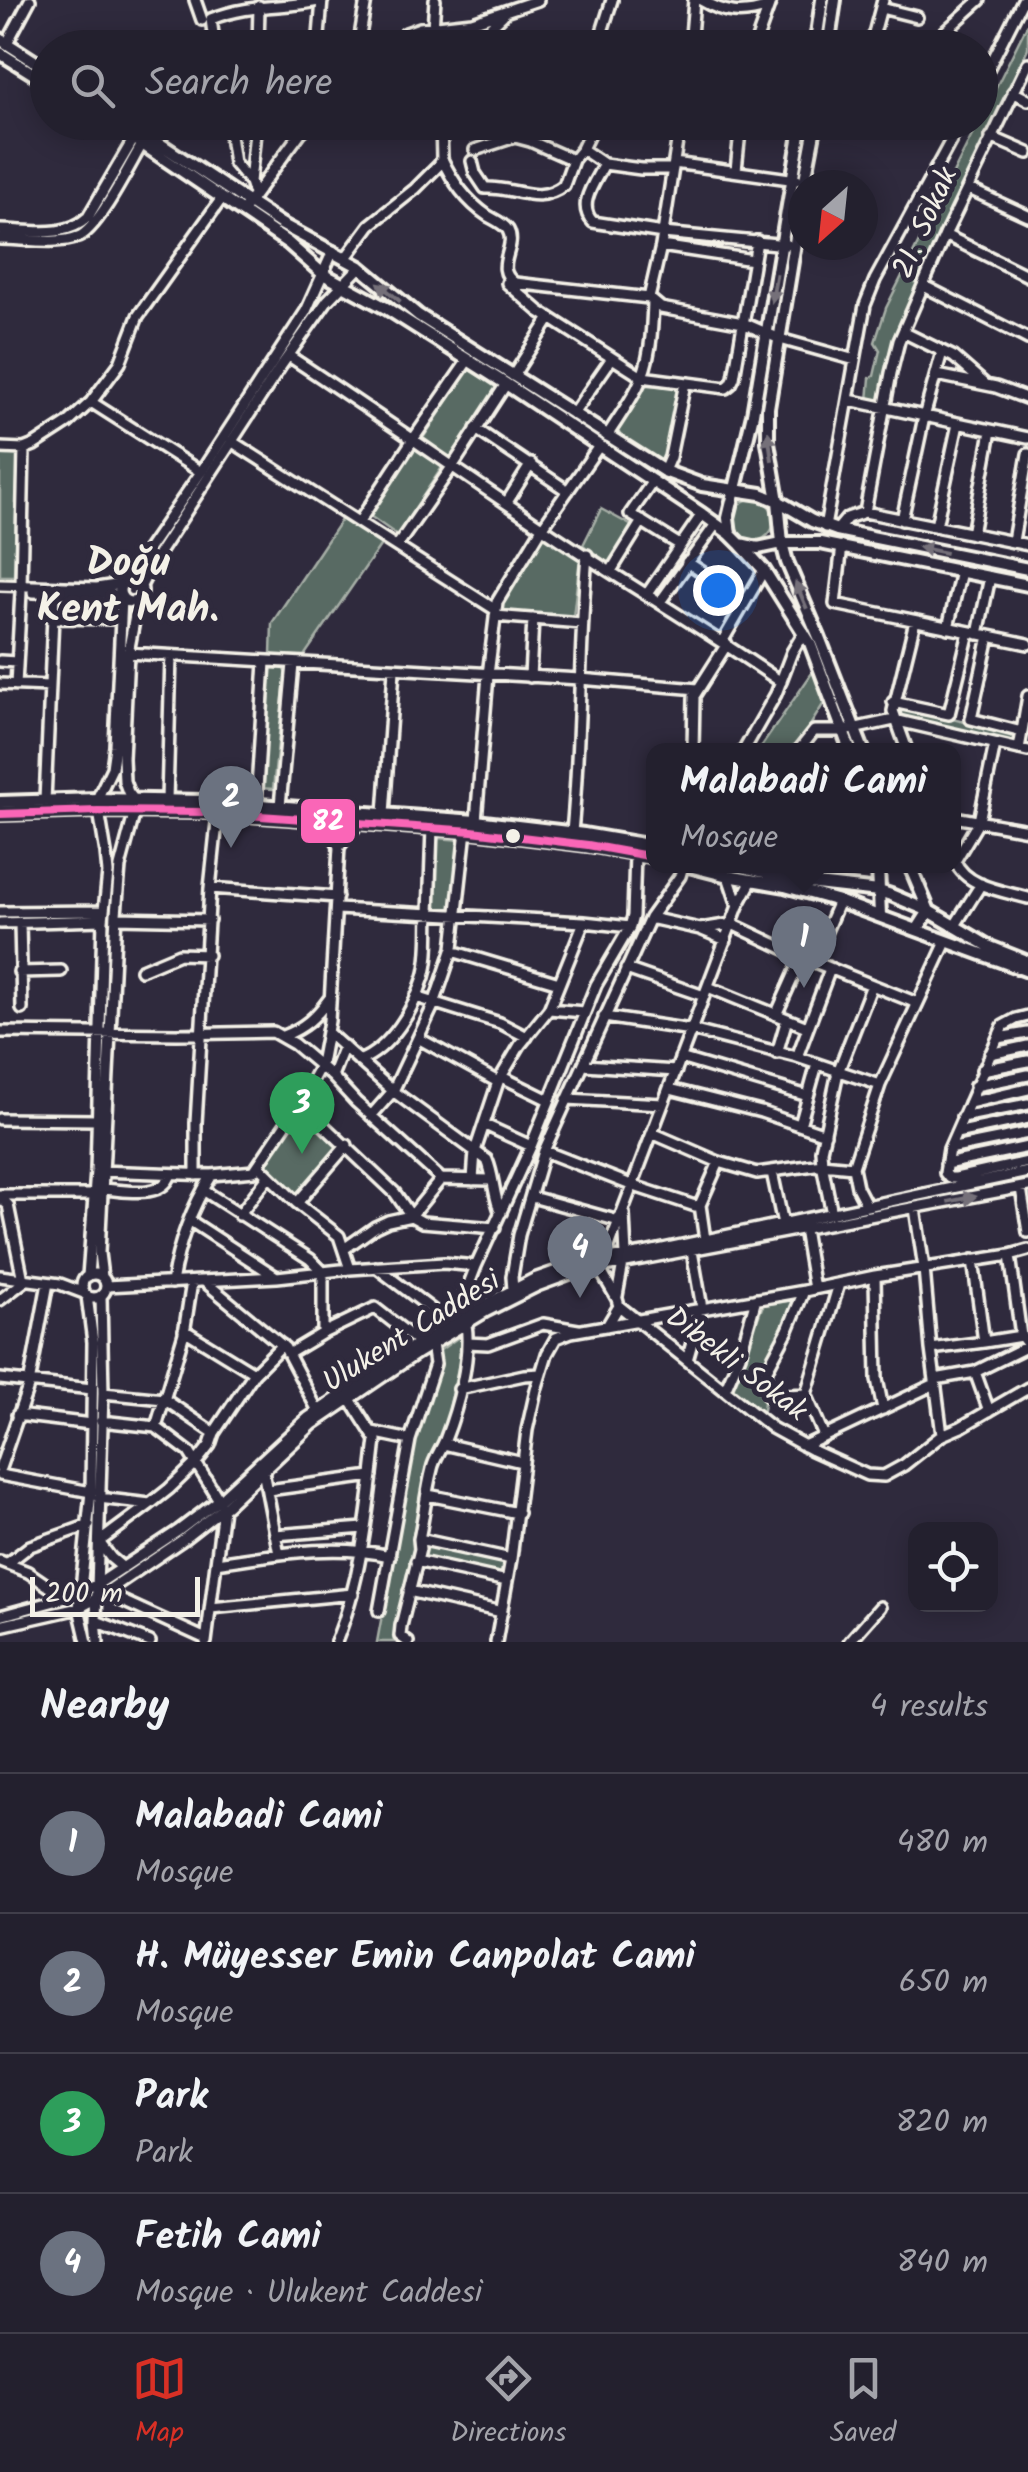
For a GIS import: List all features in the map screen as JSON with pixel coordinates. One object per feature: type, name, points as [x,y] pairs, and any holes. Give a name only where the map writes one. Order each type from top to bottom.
[{"type":"main road","points":[[817,30],[822,0]]},
{"type":"main road","points":[[831,30],[835,0]]},
{"type":"main road","points":[[2,45],[30,60]]},
{"type":"main road","points":[[2,45],[30,68]]},
{"type":"main road","points":[[144,140],[222,198],[248,202],[323,274],[468,360],[573,414],[653,482],[730,534],[764,570],[804,632],[848,730],[858,743]]},
{"type":"main road","points":[[145,140],[280,224],[360,267],[418,315],[509,380],[603,441],[664,471],[692,482],[762,494],[837,530],[1028,569]]},
{"type":"main road","points":[[801,170],[802,140]]},
{"type":"main road","points":[[804,170],[812,140]]},
{"type":"main road","points":[[730,534],[728,518],[753,414],[788,224]]},
{"type":"main road","points":[[793,260],[768,418],[768,442],[787,562],[848,730],[849,743]]},
{"type":"main road","points":[[740,544],[758,548],[782,543],[842,546],[1028,585]]},
{"type":"main road","points":[[135,805],[167,800],[256,804],[476,821],[646,845]]},
{"type":"main road","points":[[0,802],[135,805],[466,830],[646,856]]},
{"type":"main road","points":[[0,814],[98,805]]},
{"type":"main road","points":[[715,873],[839,901],[1028,972]]},
{"type":"main road","points":[[768,873],[816,884],[879,891],[929,911],[990,947],[1028,962]]},
{"type":"main road","points":[[878,873],[880,916]]},
{"type":"main road","points":[[913,873],[929,911]]},
{"type":"main road","points":[[917,930],[929,911]]},
{"type":"street","points":[[2,45],[30,0]]},
{"type":"street","points":[[195,0],[202,20]]},
{"type":"street","points":[[213,30],[211,19],[226,12],[262,4],[322,0],[320,30]]},
{"type":"street","points":[[361,30],[366,0]]},
{"type":"street","points":[[433,28],[435,0]]},
{"type":"street","points":[[414,30],[472,22],[538,0]]},
{"type":"street","points":[[603,30],[612,0]]},
{"type":"street","points":[[693,30],[698,0],[735,14],[750,13],[770,4]]},
{"type":"street","points":[[946,30],[980,0]]},
{"type":"street","points":[[998,50],[1024,0]]},
{"type":"street","points":[[260,30],[262,4]]},
{"type":"street","points":[[761,30],[770,4]]},
{"type":"street","points":[[875,30],[882,4],[917,17]]},
{"type":"street","points":[[488,30],[508,12]]},
{"type":"street","name":"21. Sokak","points":[[998,124],[1028,63]]},
{"type":"street","points":[[1013,92],[1028,100]]},
{"type":"street","points":[[0,230],[65,232],[82,222],[138,140]]},
{"type":"street","points":[[0,239],[67,240],[89,231],[138,140]]},
{"type":"street","points":[[231,140],[234,163],[250,182]]},
{"type":"street","points":[[248,202],[254,140]]},
{"type":"street","points":[[248,202],[293,140]]},
{"type":"street","points":[[441,140],[442,158],[452,180],[466,198],[509,232],[505,270],[511,287],[539,312],[642,377],[726,388],[731,384],[757,241]]},
{"type":"street","points":[[504,140],[473,155],[474,173],[485,188],[545,196],[564,186],[573,160],[587,140]]},
{"type":"street","points":[[528,140],[573,160]]},
{"type":"street","points":[[476,821],[497,602],[642,377],[652,338],[651,300],[678,140]]},
{"type":"street","points":[[736,170],[739,140]]},
{"type":"street","points":[[825,526],[869,292],[951,140]]},
{"type":"street","name":"21. Sokak","points":[[866,512],[890,372],[903,332],[991,140]]},
{"type":"street","points":[[998,140],[1028,154]]},
{"type":"street","points":[[582,149],[604,164],[736,170],[788,180]]},
{"type":"street","points":[[345,258],[370,225],[432,173],[442,158]]},
{"type":"street","points":[[604,164],[585,203],[589,220],[598,224],[788,245]]},
{"type":"street","points":[[969,188],[1028,216]]},
{"type":"street","points":[[0,448],[24,449],[68,423],[91,402],[120,363],[138,316],[222,198]]},
{"type":"street","points":[[699,252],[702,236]]},
{"type":"street","points":[[945,236],[1028,276]]},
{"type":"street","points":[[661,246],[753,260]]},
{"type":"street","points":[[98,1642],[93,1342],[82,1286],[100,1171],[105,1032],[103,915],[108,873],[98,805],[112,768],[123,590],[306,311],[333,251]]},
{"type":"street","points":[[100,1171],[98,1120],[120,867],[135,805],[124,781],[123,758],[128,654],[141,586],[289,356],[327,301],[360,267]]},
{"type":"street","points":[[508,278],[514,283],[651,300],[661,308],[743,324],[855,360]]},
{"type":"street","points":[[924,286],[1028,340]]},
{"type":"street","points":[[396,546],[550,318]]},
{"type":"street","points":[[903,332],[954,358],[986,384]]},
{"type":"street","points":[[902,520],[942,352]]},
{"type":"street","points":[[289,356],[542,528],[781,682]]},
{"type":"street","points":[[573,414],[612,358]]},
{"type":"street","points":[[360,522],[468,360]]},
{"type":"street","points":[[937,374],[986,384],[1028,399]]},
{"type":"street","points":[[664,471],[685,383]]},
{"type":"street","points":[[849,400],[1028,438]]},
{"type":"street","points":[[91,402],[201,472]]},
{"type":"street","points":[[936,526],[958,424]]},
{"type":"street","points":[[476,429],[568,491]]},
{"type":"street","points":[[972,534],[991,431]]},
{"type":"street","points":[[231,441],[496,613],[581,623]]},
{"type":"street","points":[[16,685],[24,449]]},
{"type":"street","points":[[1013,541],[1028,454]]},
{"type":"street","points":[[507,502],[531,464]]},
{"type":"street","points":[[653,482],[630,514],[680,545]]},
{"type":"street","points":[[837,530],[846,518],[866,512],[1028,544]]},
{"type":"street","points":[[648,594],[702,514]]},
{"type":"street","points":[[611,570],[642,521]]},
{"type":"street","points":[[660,602],[716,524]]},
{"type":"street","points":[[842,546],[835,604],[1028,644]]},
{"type":"street","points":[[572,832],[587,555]]},
{"type":"street","points":[[686,562],[746,601]]},
{"type":"street","points":[[693,743],[694,696],[764,570]]},
{"type":"street","points":[[948,628],[961,571]]},
{"type":"street","points":[[990,577],[979,634],[971,719],[1022,732]]},
{"type":"street","points":[[21,589],[54,593],[123,590],[133,580],[141,586]]},
{"type":"street","points":[[0,588],[123,590],[132,602],[138,600]]},
{"type":"street","points":[[45,801],[54,593]]},
{"type":"street","points":[[52,618],[121,619]]},
{"type":"street","points":[[530,676],[534,619]]},
{"type":"street","points":[[903,743],[894,720],[894,702],[915,621]]},
{"type":"street","points":[[748,743],[804,632]]},
{"type":"street","points":[[894,702],[949,714],[979,634]]},
{"type":"street","points":[[128,654],[698,688]]},
{"type":"street","points":[[167,800],[172,656]]},
{"type":"street","points":[[0,661],[17,662]]},
{"type":"street","points":[[256,804],[265,662]]},
{"type":"street","points":[[280,806],[293,664]]},
{"type":"street","points":[[384,814],[394,670]]},
{"type":"street","points":[[0,684],[49,686]]},
{"type":"street","points":[[805,743],[814,731],[848,730],[894,720],[1023,750],[1028,699]]},
{"type":"street","points":[[961,851],[979,821],[996,744]]},
{"type":"street","points":[[196,1175],[210,888],[218,813]]},
{"type":"street","points":[[961,818],[1028,830]]},
{"type":"street","points":[[100,1171],[196,1175],[254,1172],[300,1103],[320,1067],[331,997],[339,848],[327,820]]},
{"type":"street","points":[[339,848],[360,823]]},
{"type":"street","points":[[359,1060],[389,1040],[416,996],[427,962],[432,828]]},
{"type":"street","points":[[371,1116],[393,1091],[434,1004],[452,951],[466,830]]},
{"type":"street","points":[[408,1642],[400,1636],[420,1549],[432,1465],[444,1444],[466,1362],[467,1342],[459,1323],[462,1302],[596,985],[630,927],[635,854]]},
{"type":"street","points":[[961,872],[981,884],[1028,898]]},
{"type":"street","points":[[513,1290],[519,1236],[544,1151],[650,918],[682,873]]},
{"type":"street","points":[[728,876],[738,906]]},
{"type":"street","points":[[602,1264],[738,906],[752,880]]},
{"type":"street","points":[[954,927],[981,884]]},
{"type":"street","points":[[210,888],[337,897]]},
{"type":"street","points":[[814,962],[839,901]]},
{"type":"street","points":[[337,909],[630,927]]},
{"type":"street","points":[[0,912],[103,915]]},
{"type":"street","points":[[0,923],[103,915]]},
{"type":"street","points":[[116,918],[209,920]]},
{"type":"street","points":[[650,918],[700,929],[726,940]]},
{"type":"street","points":[[473,1180],[476,1151],[500,1080],[520,1045],[549,1009],[584,922]]},
{"type":"street","points":[[20,923],[22,1009]]},
{"type":"street","points":[[700,929],[732,924],[802,958],[918,1003]]},
{"type":"street","points":[[868,1206],[857,1187],[853,1167],[880,1085],[946,942]]},
{"type":"street","points":[[452,951],[559,983]]},
{"type":"street","points":[[142,970],[179,954],[208,955]]},
{"type":"street","points":[[776,1014],[802,958]]},
{"type":"street","points":[[626,969],[776,1014],[806,1027]]},
{"type":"street","points":[[797,1057],[830,969]]},
{"type":"street","points":[[19,972],[61,971]]},
{"type":"street","points":[[832,1214],[821,1150],[838,1072],[872,985]]},
{"type":"street","points":[[416,996],[500,1023],[527,1037]]},
{"type":"street","points":[[283,1036],[315,1018],[331,997]]},
{"type":"street","points":[[549,1009],[584,1012]]},
{"type":"street","points":[[604,1016],[690,1030],[797,1057],[880,1085]]},
{"type":"street","points":[[1028,1016],[1007,1023],[998,1038],[962,1117],[945,1173],[956,1178],[1028,1162]]},
{"type":"street","points":[[777,1053],[788,1019]]},
{"type":"street","points":[[0,1032],[274,1032],[332,1076],[441,1179],[491,1180]]},
{"type":"street","points":[[327,1032],[393,1091],[487,1160],[501,1213]]},
{"type":"street","points":[[998,1038],[1028,1033]]},
{"type":"street","points":[[418,1038],[548,1100]]},
{"type":"street","points":[[332,1076],[344,1046]]},
{"type":"street","points":[[990,1054],[1028,1046]]},
{"type":"street","points":[[680,1058],[808,1096]]},
{"type":"street","points":[[982,1070],[1028,1061]]},
{"type":"street","points":[[585,1064],[676,1071]]},
{"type":"street","points":[[800,1125],[817,1064]]},
{"type":"street","points":[[975,1086],[1028,1075]]},
{"type":"street","points":[[670,1088],[825,1134]]},
{"type":"street","points":[[968,1102],[1028,1089]]},
{"type":"street","points":[[567,1100],[663,1104]]},
{"type":"street","points":[[300,1103],[347,1145],[411,1216],[422,1222],[495,1228]]},
{"type":"street","points":[[962,1117],[1028,1104]]},
{"type":"street","points":[[956,1133],[1028,1118]]},
{"type":"street","points":[[0,1119],[98,1120]]},
{"type":"street","points":[[485,1125],[531,1146]]},
{"type":"street","points":[[652,1133],[719,1162],[757,1173],[822,1164],[853,1167]]},
{"type":"street","points":[[950,1149],[1028,1133]]},
{"type":"street","points":[[296,1203],[347,1145]]},
{"type":"street","points":[[946,1164],[1028,1147]]},
{"type":"street","points":[[544,1151],[631,1186],[700,1205]]},
{"type":"street","points":[[705,1240],[700,1205],[719,1162]]},
{"type":"street","points":[[259,1166],[296,1203],[338,1236],[350,1269]]},
{"type":"street","points":[[772,1172],[783,1224]]},
{"type":"street","points":[[624,1260],[1028,1172]]},
{"type":"street","points":[[0,1196],[156,1191],[169,1181],[171,1174]]},
{"type":"street","points":[[172,1282],[178,1249],[212,1175]]},
{"type":"street","points":[[239,1215],[268,1177]]},
{"type":"street","points":[[344,1248],[376,1226],[411,1216],[441,1179]]},
{"type":"street","points":[[100,1592],[123,1568],[221,1504],[308,1418],[420,1343],[534,1280],[574,1265],[692,1251],[1025,1187],[1028,1232]]},
{"type":"street","points":[[202,1190],[310,1259],[323,1272],[323,1333]]},
{"type":"street","points":[[96,1422],[102,1393],[103,1286],[98,1192]]},
{"type":"street","points":[[0,1196],[8,1205],[24,1280]]},
{"type":"street","points":[[532,1196],[619,1221]]},
{"type":"street","points":[[607,1326],[618,1302],[624,1260],[624,1208]]},
{"type":"street","points":[[915,1208],[942,1435],[1028,1388]]},
{"type":"street","points":[[190,1220],[278,1277]]},
{"type":"street","points":[[804,1229],[809,1290],[766,1368],[765,1380],[768,1396],[806,1394]]},
{"type":"street","points":[[496,1642],[518,1513],[527,1430],[547,1354],[556,1338],[581,1330],[1028,1250]]},
{"type":"street","points":[[687,1360],[702,1308],[692,1251]]},
{"type":"street","points":[[1010,1255],[1026,1342]]},
{"type":"street","points":[[973,1260],[984,1342]]},
{"type":"street","name":"Dibekli Sokak","points":[[602,1264],[618,1302],[638,1322],[772,1428],[804,1446],[867,1476],[884,1476],[942,1435]]},
{"type":"street","name":"Ulukent Caddesi","points":[[0,1626],[79,1608],[181,1541],[313,1424],[459,1323],[537,1286],[602,1264]]},
{"type":"street","points":[[103,1286],[278,1277],[376,1267],[476,1266]]},
{"type":"street","points":[[376,1267],[459,1323]]},
{"type":"street","points":[[60,1284],[95,1274],[103,1286]]},
{"type":"street","points":[[0,1276],[60,1284],[94,1298],[103,1286]]},
{"type":"street","points":[[876,1276],[877,1380],[883,1409]]},
{"type":"street","points":[[0,1300],[24,1280]]},
{"type":"street","points":[[204,1281],[285,1350],[318,1412]]},
{"type":"street","points":[[48,1282],[30,1384],[0,1472],[150,1504]]},
{"type":"street","points":[[156,1427],[184,1330],[192,1282]]},
{"type":"street","points":[[824,1436],[806,1394],[839,1284]]},
{"type":"street","points":[[724,1390],[740,1355],[756,1299]]},
{"type":"street","points":[[99,1542],[169,1489],[194,1464],[210,1445],[214,1432],[254,1372],[285,1350],[375,1308],[420,1343]]},
{"type":"street","points":[[467,1342],[488,1344],[543,1324],[581,1330]]},
{"type":"street","points":[[184,1330],[254,1372]]},
{"type":"street","points":[[931,1349],[984,1342],[1026,1342]]},
{"type":"street","points":[[804,1446],[935,1382],[975,1372],[1026,1342]]},
{"type":"street","points":[[379,1611],[410,1440],[435,1364],[432,1344]]},
{"type":"street","points":[[975,1372],[988,1411]]},
{"type":"street","points":[[459,1390],[541,1374]]},
{"type":"street","points":[[0,1380],[92,1389]]},
{"type":"street","points":[[102,1393],[164,1399],[214,1432]]},
{"type":"street","points":[[336,1642],[353,1594],[362,1550],[376,1440],[350,1399]]},
{"type":"street","points":[[0,1616],[80,1592],[100,1592],[206,1641],[221,1504],[189,1452],[156,1427],[17,1415]]},
{"type":"street","points":[[372,1432],[410,1440]]},
{"type":"street","points":[[444,1444],[522,1462]]},
{"type":"street","points":[[263,1471],[279,1554]]},
{"type":"street","points":[[268,1490],[372,1476]]},
{"type":"street","points":[[87,1642],[79,1608],[95,1495]]},
{"type":"street","points":[[428,1495],[518,1513]]},
{"type":"street","points":[[4,1562],[30,1546],[88,1525]]},
{"type":"street","points":[[275,1535],[364,1528]]},
{"type":"street","points":[[419,1539],[511,1558]]},
{"type":"street","points":[[99,1542],[123,1568]]},
{"type":"street","points":[[216,1563],[279,1554],[362,1550],[390,1556]]},
{"type":"street","points":[[416,1561],[507,1581]]},
{"type":"street","points":[[4,1562],[28,1572],[66,1598]]},
{"type":"street","points":[[409,1591],[502,1612]]},
{"type":"street","points":[[211,1608],[353,1594]]},
{"type":"street","points":[[849,1642],[880,1607]]},
{"type":"street","points":[[96,1621],[150,1642]]},
{"type":"green space","points":[[1028,23],[1028,48],[998,112],[998,83]]},
{"type":"green space","points":[[970,140],[985,140],[894,336],[881,403],[868,401],[870,378],[874,376],[880,350],[875,342],[886,308]]},
{"type":"green space","points":[[469,369],[497,388],[448,461],[421,441]]},
{"type":"green space","points":[[646,385],[681,387],[665,463],[614,435]]},
{"type":"green space","points":[[415,447],[443,466],[397,535],[370,516]]},
{"type":"green space","points":[[0,452],[18,453],[14,576],[0,576]]},
{"type":"green space","points":[[753,499],[768,505],[774,520],[768,535],[753,541],[738,535],[732,520],[738,505]]},
{"type":"green space","points":[[601,509],[634,527],[610,564],[583,545]]},
{"type":"green space","points":[[343,517],[382,543],[304,656],[271,655],[272,623]]},
{"type":"green space","points":[[547,535],[580,558],[573,617],[501,612],[504,597]]},
{"type":"green space","points":[[268,668],[283,668],[287,675],[273,789],[259,788]]},
{"type":"green space","points":[[814,670],[824,703],[799,743],[764,743]]},
{"type":"green space","points":[[898,706],[1019,735],[1014,745],[903,719],[898,715]]},
{"type":"green space","points":[[438,838],[461,840],[453,911],[434,909]]},
{"type":"green space","points":[[302,1110],[342,1145],[297,1193],[265,1163]]},
{"type":"green space","points":[[794,1300],[763,1368],[761,1415],[730,1390],[763,1305]]},
{"type":"green space","points":[[463,1334],[446,1423],[427,1471],[413,1543],[416,1546],[394,1642],[377,1642],[415,1438],[439,1351]]},
{"type":"green space","points":[[424,1542],[503,1562],[500,1576],[422,1557]]},
{"type":"transit line","name":"82","points":[[0,814],[206,812],[472,831],[646,856]]},
{"type":"place","name":"H. Müyesser Emin Canpolat Cami","points":[[231,848]]},
{"type":"place","name":"Malabadi Cami","points":[[804,988]]},
{"type":"place","name":"Park","points":[[302,1154]]},
{"type":"place","name":"Fetih Cami","points":[[580,1298]]},
{"type":"district","name":"Doğu Kent Mah.","points":[[128,587]]}]
